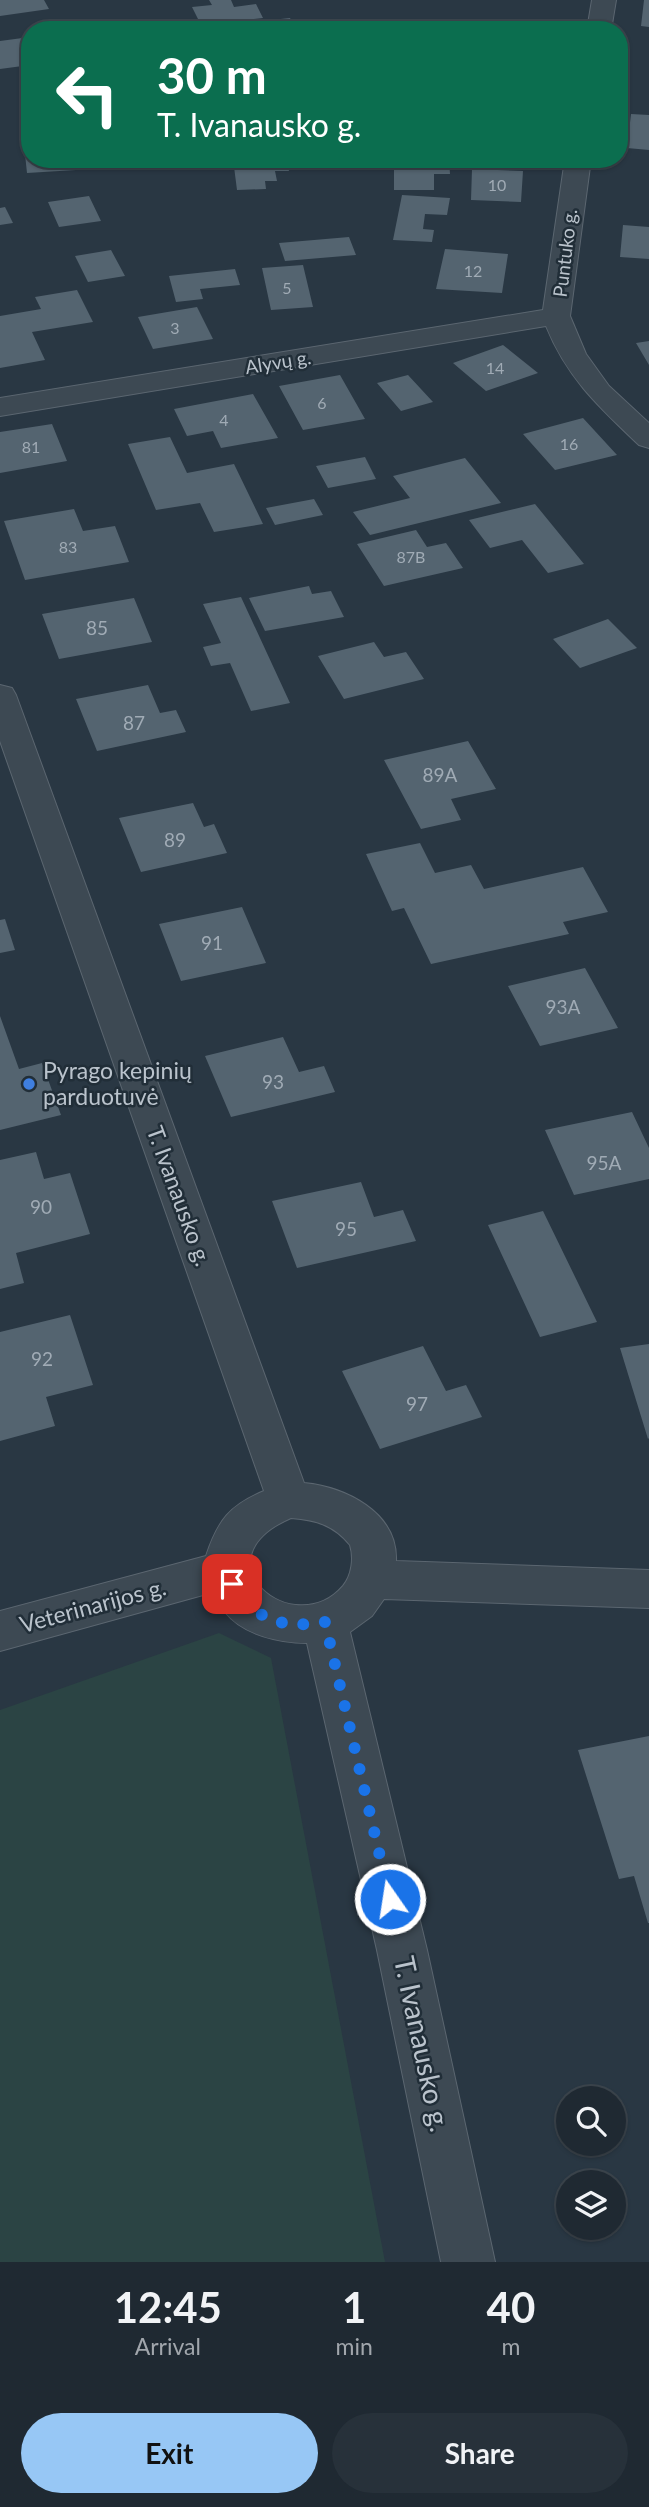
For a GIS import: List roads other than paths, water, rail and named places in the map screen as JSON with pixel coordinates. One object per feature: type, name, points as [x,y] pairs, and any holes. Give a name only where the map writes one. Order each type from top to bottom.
[{"type":"street","points":[[600,21],[604,0]]},
{"type":"street","name":"Puntuko g.","points":[[577,168],[556,316],[572,355],[599,392],[649,439]]},
{"type":"street","name":"Alyvų g.","points":[[0,407],[556,316]]},
{"type":"street","name":"T. Ivanausko g.","points":[[0,695],[289,1500]]},
{"type":"street","points":[[289,1500],[330,1504],[348,1513],[362,1527],[371,1543],[375,1561],[372,1579],[362,1597],[346,1612],[325,1622],[288,1624],[253,1611],[232,1584],[228,1569],[233,1537],[243,1524],[271,1504],[289,1500]]},
{"type":"street","name":"Veterinarijos g.","points":[[0,1631],[228,1569]]},
{"type":"street","points":[[372,1579],[649,1589]]},
{"type":"street","name":"T. Ivanausko g.","points":[[325,1622],[402,1950],[468,2262]]},
{"type":"place","name":"Pyrago kepinių parduotuvė","points":[[29,1084]]}]
